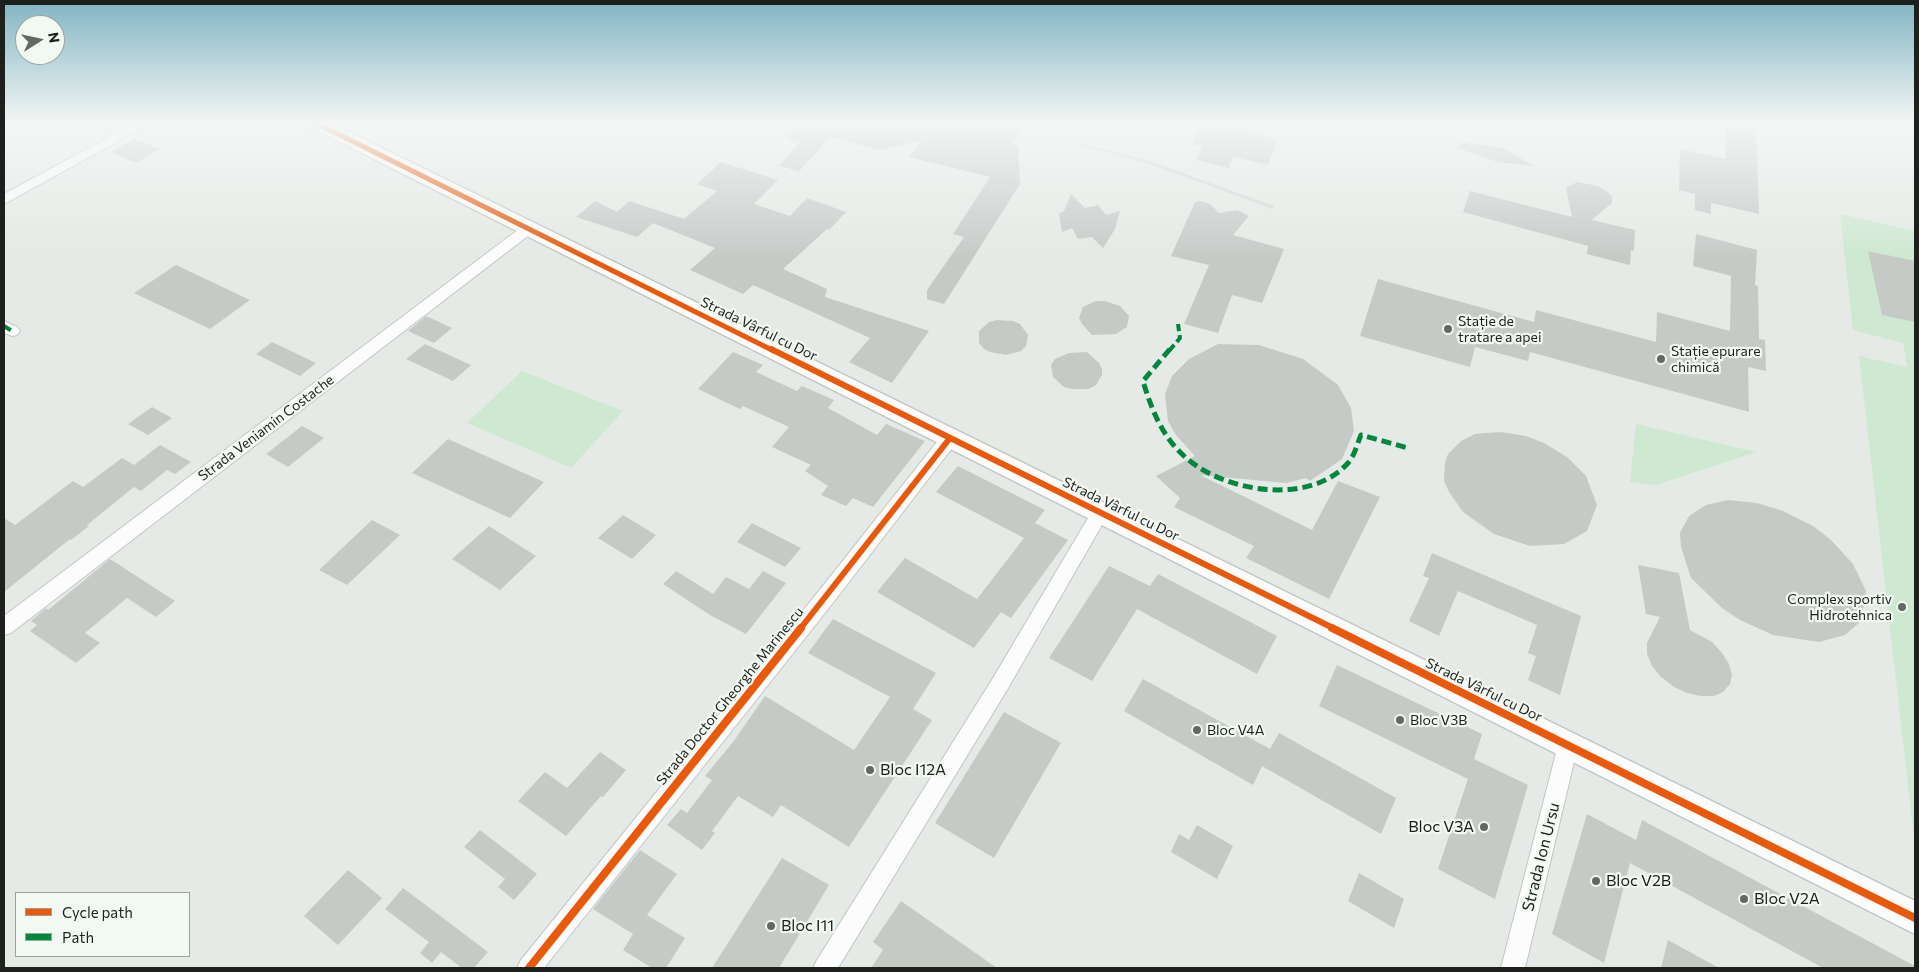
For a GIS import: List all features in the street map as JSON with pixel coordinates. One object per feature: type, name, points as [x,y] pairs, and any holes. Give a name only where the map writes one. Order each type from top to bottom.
[{"type":"street","points":[[4,200],[63,168]]},
{"type":"street","name":"Strada Vârful cu Dor","points":[[406,168],[1915,918]]},
{"type":"street","name":"Strada Veniamin Costache","points":[[4,626],[528,229]]},
{"type":"street","name":"Strada Doctor Gheorghe Marinescu","points":[[529,968],[829,593],[950,438]]},
{"type":"street","points":[[825,968],[1000,684],[1100,513]]},
{"type":"street","name":"Strada Ion Ursu","points":[[1513,968],[1568,746]]},
{"type":"green space","name":"Complex sportiv Hidrotehnica","points":[[1840,214],[1915,231],[1915,847],[1859,356],[1907,367],[1903,343],[1853,330]]},
{"type":"green space","points":[[522,371],[623,411],[571,468],[467,423]]},
{"type":"green space","points":[[1636,424],[1756,452],[1656,485],[1630,482]]},
{"type":"building","points":[[714,168],[741,168],[778,180],[754,204],[790,216],[807,198],[846,212],[829,230],[827,229],[783,269],[827,289],[825,297],[929,331],[892,383],[849,362],[870,338],[753,285],[743,294],[690,270],[715,248],[653,223],[637,237],[576,217],[595,201],[617,212],[629,201],[684,219],[717,191],[697,184]]},
{"type":"building","points":[[788,168],[801,168],[799,171]]},
{"type":"building","points":[[955,168],[1019,168],[1020,184],[944,304],[927,299],[927,290],[964,237],[953,234],[990,177]]},
{"type":"building","points":[[1680,168],[1757,168],[1759,214],[1711,203],[1711,214],[1695,210],[1695,194],[1679,190]]},
{"type":"building","points":[[1577,182],[1598,186],[1612,197],[1612,203],[1592,220],[1635,230],[1634,251],[1631,250],[1630,265],[1587,254],[1588,246],[1463,212],[1470,191],[1572,217],[1566,188]]},
{"type":"building","points":[[1071,194],[1085,208],[1098,205],[1106,215],[1120,211],[1115,229],[1103,248],[1092,237],[1078,239],[1072,228],[1062,232],[1059,214],[1064,211]]},
{"type":"building","points":[[1200,201],[1210,204],[1219,213],[1237,210],[1249,216],[1233,235],[1284,249],[1262,303],[1232,295],[1218,333],[1184,324],[1209,265],[1171,256],[1195,202]]},
{"type":"building","points":[[1696,234],[1757,250],[1755,285],[1758,286],[1759,339],[1765,340],[1766,371],[1748,367],[1749,412],[1530,352],[1528,361],[1475,347],[1470,367],[1360,336],[1378,279],[1534,322],[1536,310],[1656,342],[1657,312],[1730,331],[1731,276],[1693,266]]},
{"type":"building","points":[[1868,251],[1915,261],[1915,322],[1882,315]]},
{"type":"building","points":[[176,265],[250,300],[210,329],[134,293]]},
{"type":"building","points":[[1096,301],[1105,301],[1120,306],[1129,316],[1127,327],[1116,334],[1092,335],[1079,318],[1083,307]]},
{"type":"building","points":[[426,316],[452,328],[434,343],[408,331]]},
{"type":"building","points":[[997,320],[1013,321],[1020,324],[1028,335],[1026,346],[1021,351],[1006,355],[990,352],[979,343],[979,331],[989,322]]},
{"type":"building","points":[[272,342],[316,363],[300,376],[256,354]]},
{"type":"building","points":[[425,344],[471,365],[453,381],[406,359]]},
{"type":"building","points":[[1218,344],[1259,345],[1303,359],[1338,385],[1351,408],[1354,431],[1342,459],[1310,481],[1306,478],[1286,483],[1200,475],[1312,530],[1338,481],[1380,497],[1329,599],[1246,558],[1254,546],[1174,507],[1180,498],[1156,476],[1195,456],[1175,434],[1168,421],[1165,394],[1172,376],[1189,359]]},
{"type":"building","points":[[733,352],[763,365],[756,372],[797,391],[802,386],[834,400],[828,408],[877,435],[886,424],[925,441],[873,507],[853,498],[846,506],[821,495],[828,486],[805,471],[811,465],[772,447],[789,427],[743,406],[740,409],[698,389]]},
{"type":"building","points":[[1087,352],[1099,363],[1102,369],[1102,375],[1096,385],[1089,389],[1072,389],[1064,387],[1053,377],[1051,365],[1055,359],[1069,353]]},
{"type":"building","points":[[152,407],[172,418],[148,435],[128,424]]},
{"type":"building","points":[[302,426],[324,438],[288,467],[266,454]]},
{"type":"building","points":[[1500,432],[1526,436],[1544,443],[1567,457],[1586,476],[1597,505],[1587,531],[1564,544],[1530,546],[1494,534],[1463,512],[1444,481],[1445,462],[1448,454],[1461,441],[1475,434]]},
{"type":"building","points":[[448,439],[544,482],[510,518],[412,473]]},
{"type":"building","points":[[160,445],[191,462],[175,474],[167,470],[141,491],[134,487],[87,525],[89,526],[4,592],[4,518],[15,525],[73,481],[83,487],[122,458],[134,465]]},
{"type":"building","points":[[958,466],[1045,510],[1035,523],[1068,540],[1011,618],[1001,612],[974,648],[877,592],[905,558],[977,599],[1024,538],[936,492]]},
{"type":"building","points":[[1728,500],[1757,503],[1783,511],[1813,526],[1831,540],[1853,564],[1866,591],[1861,621],[1845,635],[1819,642],[1773,635],[1740,620],[1722,608],[1691,578],[1681,547],[1680,533],[1689,516],[1706,505]]},
{"type":"building","points":[[623,515],[656,535],[632,559],[598,538]]},
{"type":"building","points":[[372,520],[400,535],[347,585],[319,570]]},
{"type":"building","points":[[752,523],[801,548],[785,567],[737,542]]},
{"type":"building","points":[[489,526],[536,556],[500,590],[452,559]]},
{"type":"building","points":[[1432,553],[1581,616],[1560,695],[1528,680],[1536,656],[1528,653],[1537,625],[1458,591],[1439,636],[1409,621],[1429,578],[1423,576]]},
{"type":"building","points":[[110,559],[175,601],[156,617],[127,598],[85,633],[100,643],[76,663],[30,631],[37,625],[31,621],[46,608],[48,610]]},
{"type":"building","points":[[1638,565],[1679,573],[1690,630],[1712,642],[1729,664],[1732,675],[1730,684],[1723,692],[1714,696],[1687,693],[1674,687],[1661,677],[1652,666],[1647,654],[1647,643],[1660,617],[1646,614]]},
{"type":"building","points":[[1109,566],[1150,586],[1158,574],[1277,636],[1257,674],[1137,609],[1092,681],[1049,658]]},
{"type":"building","points":[[676,571],[713,594],[726,577],[749,589],[763,571],[786,583],[746,634],[710,615],[663,584]]},
{"type":"building","points":[[833,619],[936,673],[913,709],[932,720],[849,847],[781,805],[773,817],[738,796],[712,831],[715,833],[702,850],[667,825],[681,809],[687,813],[712,780],[705,776],[733,742],[765,696],[854,750],[890,697],[808,653]]},
{"type":"building","points":[[1337,665],[1482,734],[1474,759],[1528,785],[1495,899],[1438,869],[1468,779],[1319,706]]},
{"type":"building","points":[[1143,679],[1270,749],[1279,733],[1396,798],[1381,834],[1262,766],[1253,785],[1124,711]]},
{"type":"building","points":[[1004,712],[1061,743],[994,858],[935,823]]},
{"type":"building","points":[[600,752],[626,770],[566,836],[518,801],[545,772],[567,788]]},
{"type":"building","points":[[1587,814],[1636,840],[1642,820],[1915,966],[1915,968],[1823,968],[1630,863],[1604,963],[1552,934]]},
{"type":"building","points":[[1197,825],[1233,846],[1217,879],[1171,852],[1179,834],[1189,840]]},
{"type":"building","points":[[480,830],[537,874],[514,900],[498,887],[505,879],[464,847]]},
{"type":"building","points":[[640,850],[677,874],[647,915],[685,938],[666,968],[652,968],[623,950],[633,934],[593,909]]},
{"type":"building","name":"Bloc I11","points":[[782,858],[829,885],[779,968],[712,968]]},
{"type":"building","points":[[348,870],[382,898],[338,945],[304,916]]},
{"type":"building","points":[[1359,873],[1404,899],[1394,928],[1348,901]]},
{"type":"building","points":[[403,888],[488,952],[474,968],[462,968],[441,952],[432,963],[420,953],[429,942],[385,909]]},
{"type":"building","points":[[901,901],[997,968],[871,968],[883,950],[873,942]]},
{"type":"building","points":[[1668,940],[1719,968],[1661,968]]},
{"type":"railway","points":[[1165,168],[1272,207]]},
{"type":"marked path","points":[[1178,324],[1180,338],[1143,381],[1150,404],[1166,435],[1181,454],[1206,473],[1226,482],[1247,487],[1270,490],[1292,489],[1313,484],[1332,476],[1348,463],[1361,435],[1408,448]]},
{"type":"marked path","points":[[4,326],[12,331]]},
{"type":"cycle path","points":[[407,168],[1915,918]]},
{"type":"cycle path","points":[[529,968],[829,593],[950,438]]},
{"type":"place","name":"Stație de tratare a apei","points":[[1448,329]]},
{"type":"place","name":"Stație epurare chimică","points":[[1661,359]]},
{"type":"place","name":"Complex sportiv Hidrotehnica","points":[[1902,607]]},
{"type":"place","name":"Bloc V3B","points":[[1400,720]]},
{"type":"place","name":"Bloc V4A","points":[[1197,730]]},
{"type":"place","name":"Bloc I12A","points":[[870,770]]},
{"type":"place","name":"Bloc V3A","points":[[1484,827]]},
{"type":"place","name":"Bloc V2B","points":[[1596,881]]},
{"type":"place","name":"Bloc V2A","points":[[1744,899]]},
{"type":"place","name":"Bloc I11","points":[[771,926]]}]
